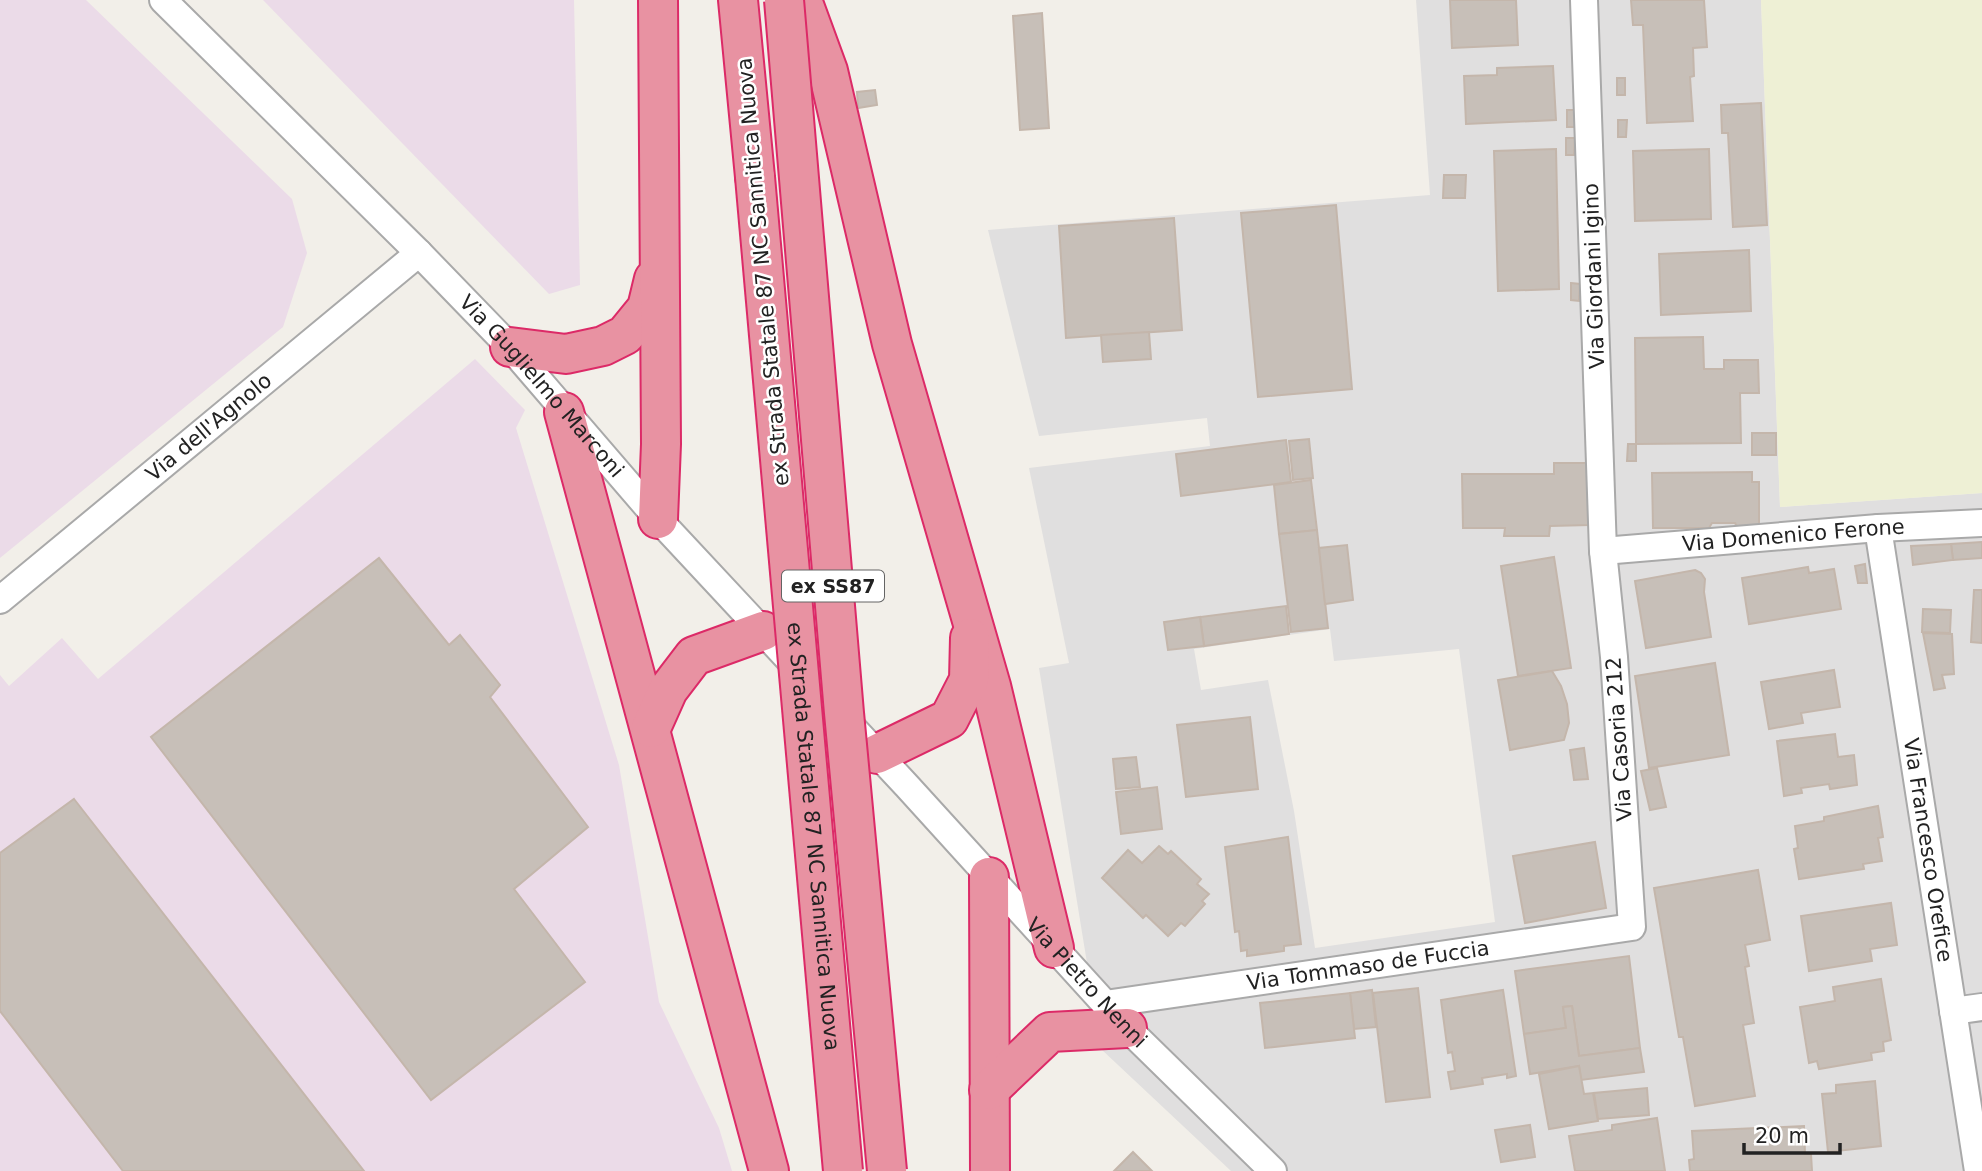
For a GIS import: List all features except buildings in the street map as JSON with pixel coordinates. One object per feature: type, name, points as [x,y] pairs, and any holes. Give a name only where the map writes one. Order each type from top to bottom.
[{"type":"highway","points":[[658,0],[661,444],[658,519]]},
{"type":"highway","name":"ex Strada Statale 87 NC Sannitica Nuova","points":[[738,0],[843,1171]]},
{"type":"highway","name":"ex Strada Statale 87 NC Sannitica Nuova","points":[[784,0],[842,700],[887,1171]]},
{"type":"highway","points":[[802,0],[828,71],[892,344],[991,686],[1054,948]]},
{"type":"highway","points":[[510,347],[566,354],[603,346],[625,335],[647,308],[660,257]]},
{"type":"highway","points":[[564,412],[769,1171]]},
{"type":"highway","points":[[877,754],[949,719],[969,680],[971,618]]},
{"type":"highway","points":[[651,728],[668,690],[694,656],[763,631]]},
{"type":"highway","points":[[989,877],[989,1171]]},
{"type":"highway","points":[[989,1090],[1050,1031],[1116,1016]]},
{"type":"street","name":"Via Guglielmo Marconi","points":[[163,0],[419,253],[510,347],[658,519],[907,786]]},
{"type":"street","name":"Via Giordani Igino","points":[[1584,0],[1603,551]]},
{"type":"street","name":"Via dell'Agnolo","points":[[0,600],[419,253]]},
{"type":"street","name":"Via Domenico Ferone","points":[[1603,551],[1878,528],[1982,523]]},
{"type":"street","name":"Via Francesco Orefice","points":[[1878,528],[1978,1171]]},
{"type":"street","name":"Via Casoria 212","points":[[1603,551],[1614,657],[1632,927]]},
{"type":"street","name":"Via Pietro Nenni","points":[[907,786],[1116,1016],[1273,1171]]},
{"type":"street","name":"Via Tommaso de Fuccia","points":[[1116,1016],[1632,927]]},
{"type":"street","points":[[1953,1011],[1982,1007]]},
{"type":"shaded area","points":[[0,0],[86,0],[292,199],[307,253],[283,327],[0,558]]},
{"type":"shaded area","points":[[263,0],[574,0],[580,285],[549,294]]},
{"type":"shaded area","points":[[1416,0],[1761,0],[1780,507],[1982,493],[1982,1171],[1231,1171],[1101,1049],[1039,668],[1069,663],[1029,468],[1210,446],[1207,418],[1039,436],[988,230],[1430,195]],"holes":[[[1330,629],[1334,661],[1459,649],[1495,922],[1315,948],[1294,811],[1268,680],[1201,690],[1194,649]]]},
{"type":"shaded area","points":[[475,359],[525,410],[516,428],[619,765],[659,1002],[719,1128],[732,1171],[0,1171],[0,675],[9,686],[62,638],[98,679]]},
{"type":"green space","points":[[1761,0],[1982,0],[1982,493],[1780,507]]}]
